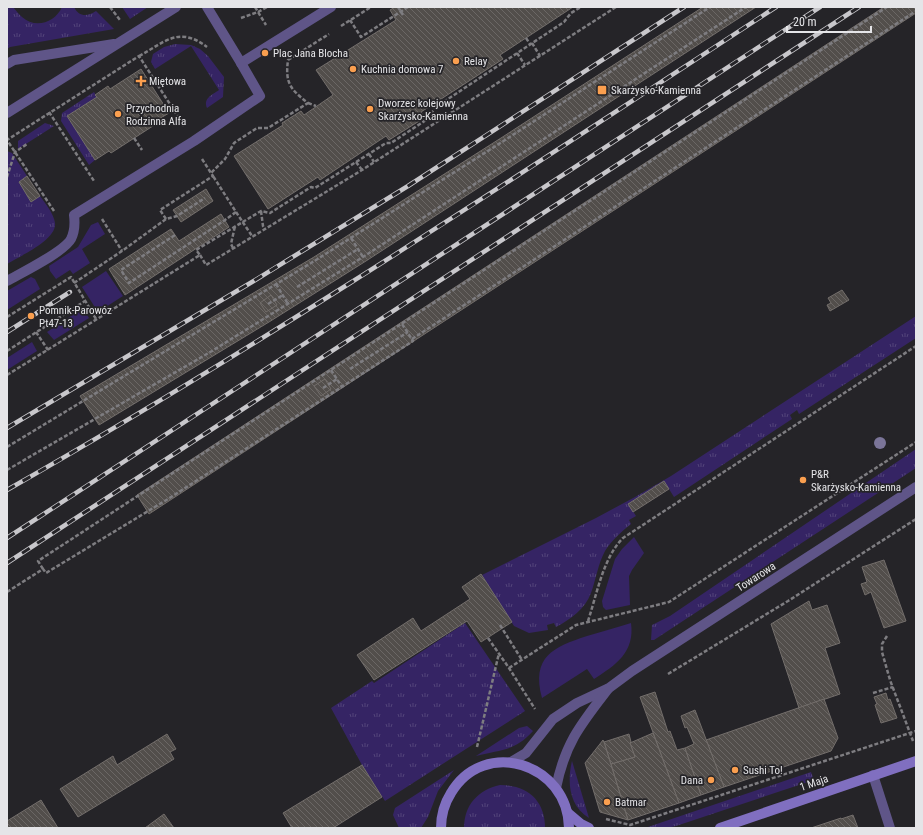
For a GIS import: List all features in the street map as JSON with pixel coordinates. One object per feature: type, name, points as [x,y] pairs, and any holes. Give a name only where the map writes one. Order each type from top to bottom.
[{"type":"street","points":[[7,113],[176,7]]},
{"type":"street","points":[[7,281],[60,251],[71,239],[75,226],[74,215],[194,141],[260,96],[207,7]]},
{"type":"street","points":[[241,63],[331,7]]},
{"type":"street","points":[[7,64],[14,60],[118,43]]},
{"type":"street","name":"Towarowa","points":[[511,762],[526,753],[553,719],[577,703],[609,688],[916,487]]},
{"type":"street","name":"Towarowa","points":[[556,788],[563,760],[576,732],[609,688]]},
{"type":"street","name":"1 Maja","points":[[720,828],[916,761]]},
{"type":"street","points":[[440,826],[447,799],[463,778],[473,771],[485,766],[511,762],[535,770],[547,778],[556,788],[568,813],[569,828]]},
{"type":"street","points":[[873,775],[890,828]]},
{"type":"street","points":[[568,813],[581,824],[590,828]]},
{"type":"path","points":[[110,7],[122,23]]},
{"type":"path","points":[[255,7],[268,27]]},
{"type":"path","points":[[241,18],[258,12],[266,7]]},
{"type":"path","points":[[338,28],[371,7]]},
{"type":"path","points":[[398,7],[402,13]]},
{"type":"path","points":[[350,20],[361,37],[402,13],[408,7]]},
{"type":"path","points":[[581,7],[571,13],[564,22],[435,105],[426,120],[391,144],[386,143],[315,188],[311,187],[270,213],[261,211],[196,250],[206,265],[362,170],[612,8],[616,7]]},
{"type":"path","points":[[7,447],[351,238],[710,7]]},
{"type":"path","points":[[7,470],[167,378],[288,304],[363,257],[746,7]]},
{"type":"path","points":[[887,7],[38,562],[43,570],[46,573],[73,557],[342,387],[413,341],[412,339],[916,11]]},
{"type":"path","points":[[568,10],[571,13]]},
{"type":"path","points":[[316,106],[308,103],[294,92],[289,84],[286,73],[288,60],[332,32]]},
{"type":"path","points":[[57,215],[7,140],[49,112],[159,44],[175,37],[191,38],[201,42],[211,50]]},
{"type":"path","points":[[526,38],[540,56]]},
{"type":"path","points":[[136,50],[185,128],[190,125]]},
{"type":"path","points":[[517,53],[525,65]]},
{"type":"path","points":[[166,219],[160,210],[212,175],[225,159],[234,143],[257,128],[268,128],[308,103]]},
{"type":"path","points":[[49,112],[96,185]]},
{"type":"path","points":[[134,138],[140,148]]},
{"type":"path","points":[[383,138],[386,143]]},
{"type":"path","points":[[7,177],[15,152],[28,144]]},
{"type":"path","points":[[369,154],[374,162]]},
{"type":"path","points":[[199,155],[252,236]]},
{"type":"path","points":[[356,162],[362,170]]},
{"type":"path","points":[[74,283],[166,219],[177,216],[205,198]]},
{"type":"path","points":[[261,211],[263,226],[265,229]]},
{"type":"path","points":[[175,235],[121,270],[129,283],[236,212]]},
{"type":"path","points":[[102,218],[122,251]]},
{"type":"path","points":[[233,248],[231,244],[235,226]]},
{"type":"path","points":[[351,238],[363,257]]},
{"type":"path","points":[[297,287],[358,249]]},
{"type":"path","points":[[7,375],[200,255]]},
{"type":"path","points":[[7,317],[71,277],[96,319]]},
{"type":"path","points":[[48,283],[52,289]]},
{"type":"path","points":[[276,284],[288,304]]},
{"type":"path","points":[[268,304],[283,295]]},
{"type":"path","points":[[7,351],[85,301]]},
{"type":"path","points":[[402,324],[412,339]]},
{"type":"path","points":[[36,332],[48,350]]},
{"type":"path","points":[[350,369],[408,332]]},
{"type":"path","points":[[588,622],[607,561],[617,544],[623,538],[916,346]]},
{"type":"path","points":[[331,370],[342,387]]},
{"type":"path","points":[[323,388],[337,379]]},
{"type":"path","points":[[509,668],[576,625],[669,602],[916,442]]},
{"type":"path","points":[[662,677],[806,589],[916,519]]},
{"type":"path","points":[[7,592],[43,570]]},
{"type":"path","points":[[500,625],[522,660]]},
{"type":"path","points":[[887,636],[882,644],[882,652],[910,733]]},
{"type":"path","points":[[488,638],[537,711],[532,714]]},
{"type":"path","points":[[476,749],[499,653]]},
{"type":"path","points":[[873,693],[893,687]]},
{"type":"path","points":[[602,818],[630,825],[916,731]]},
{"type":"green space","points":[[13,7],[27,21],[33,23],[50,20],[59,13],[62,7],[74,7],[78,13],[84,15],[96,11],[114,29],[10,47],[7,49],[7,9]]},
{"type":"green space","points":[[122,7],[148,7],[130,19]]},
{"type":"green space","points":[[175,44],[191,45],[200,49],[208,56],[224,77],[223,97],[207,108],[207,99],[219,90],[191,46],[155,69],[151,62],[153,54],[164,47]]},
{"type":"green space","points":[[94,92],[97,97],[67,116],[95,160],[89,165],[61,121],[62,113]]},
{"type":"green space","points":[[45,123],[54,126],[18,149],[18,141]]},
{"type":"green space","points":[[7,151],[12,153],[27,176],[19,182],[31,202],[40,196],[51,212],[55,223],[54,229],[50,235],[37,247],[7,264]]},
{"type":"green space","points":[[98,222],[105,234],[82,249],[90,263],[73,274],[70,270],[56,279],[50,271],[49,266],[78,247],[91,225]]},
{"type":"green space","points":[[106,271],[123,296],[98,312],[82,287]]},
{"type":"green space","points":[[31,277],[35,279],[40,289],[7,310],[7,291]]},
{"type":"green space","points":[[83,308],[89,318],[54,340],[47,332]]},
{"type":"green space","points":[[916,316],[916,338],[799,414],[797,410],[790,415],[792,419],[674,497],[664,481],[629,505],[636,516],[629,520],[631,524],[617,536],[605,551],[588,599],[581,609],[567,621],[556,627],[554,623],[547,625],[548,630],[529,633],[514,626],[482,575],[596,518],[671,476]]},
{"type":"green space","points":[[32,342],[37,351],[7,370],[7,358]]},
{"type":"green space","points":[[916,449],[916,468],[654,640],[651,640],[652,625],[670,616]]},
{"type":"green space","points":[[634,537],[644,553],[629,576],[630,605],[606,610],[603,607],[602,601],[615,559],[622,549]]},
{"type":"green space","points":[[465,623],[525,711],[385,801],[362,765],[331,708],[372,681],[374,683]]},
{"type":"green space","points":[[631,623],[630,642],[627,650],[616,663],[594,679],[587,669],[542,698],[539,684],[542,663],[555,650],[575,640]]},
{"type":"green space","points":[[527,726],[533,731],[520,743],[507,749],[476,756],[519,728]]},
{"type":"green space","points":[[572,761],[589,818],[577,807],[571,793],[570,769]]},
{"type":"green space","points":[[454,770],[438,791],[428,817],[421,828],[399,828],[393,815],[395,808]]},
{"type":"green space","points":[[811,772],[814,780],[676,826],[666,828],[645,828]]},
{"type":"green space","points":[[500,785],[518,788],[533,796],[542,809],[545,828],[464,828],[467,812],[474,800],[485,791]]},
{"type":"building","name":"Dworzec kolejowy Skarżysko-Kamienna","points":[[395,7],[573,7],[500,55],[503,59],[421,112],[424,118],[389,140],[386,136],[320,180],[318,177],[268,209],[234,156],[283,125],[282,123],[301,111],[304,115],[333,95],[316,70],[396,20],[390,10]]},
{"type":"building","points":[[703,7],[756,7],[366,261],[269,322],[99,425],[80,396],[314,257]]},
{"type":"building","points":[[884,7],[916,7],[916,13],[149,514],[137,495]]},
{"type":"building","name":"Przychodnia Rodzinna Alfa","points":[[141,69],[169,113],[154,122],[156,124],[111,153],[109,151],[95,160],[67,116],[97,97],[95,95],[108,86],[110,89]]},
{"type":"building","points":[[27,176],[40,196],[31,202],[19,182]]},
{"type":"building","points":[[206,189],[213,201],[181,222],[173,210]]},
{"type":"building","points":[[221,214],[229,227],[125,295],[109,269],[171,229],[179,241]]},
{"type":"building","points":[[842,290],[849,300],[830,311],[827,305],[831,303],[828,298]]},
{"type":"building","points":[[271,295],[277,305],[266,312],[260,303]]},
{"type":"building","points":[[325,379],[331,389],[321,396],[314,386]]},
{"type":"building","points":[[664,481],[669,489],[633,512],[628,504]]},
{"type":"building","points":[[884,560],[906,621],[884,628],[871,592],[865,595],[861,584],[867,582],[862,567]]},
{"type":"building","points":[[481,574],[512,622],[481,642],[467,621],[374,680],[357,655],[413,618],[421,631],[470,599],[462,587]]},
{"type":"building","points":[[809,601],[812,610],[827,605],[840,643],[825,648],[840,694],[799,708],[771,624]]},
{"type":"building","points":[[655,692],[668,732],[670,731],[677,750],[685,748],[701,795],[679,803],[640,697]]},
{"type":"building","points":[[886,693],[888,700],[890,699],[897,718],[881,723],[874,697]]},
{"type":"building","points":[[824,699],[838,738],[831,751],[724,787],[706,740]]},
{"type":"building","points":[[695,710],[724,787],[701,795],[685,748],[694,744],[687,727],[685,728],[681,716]]},
{"type":"building","points":[[653,733],[679,803],[628,820],[611,764],[635,757],[630,743]]},
{"type":"building","points":[[167,734],[176,749],[170,752],[174,759],[78,817],[60,789],[113,756],[117,765]]},
{"type":"building","points":[[629,734],[630,743],[635,757],[611,764],[604,742]]},
{"type":"building","points":[[603,740],[628,820],[600,812],[585,763]]},
{"type":"building","points":[[362,765],[382,797],[333,828],[292,828],[283,813]]},
{"type":"building","points":[[41,800],[58,828],[7,828],[7,821]]},
{"type":"building","points":[[164,814],[174,828],[145,828]]},
{"type":"building","points":[[853,815],[858,828],[811,828],[841,818]]},
{"type":"railway","points":[[7,428],[252,282],[408,186],[684,7]]},
{"type":"railway","points":[[7,490],[105,433],[300,315],[491,193],[776,7]]},
{"type":"railway","points":[[7,538],[820,7]]},
{"type":"railway","points":[[7,563],[859,7]]},
{"type":"railway","points":[[7,332],[70,292]]},
{"type":"place","name":"Plac Jana Blocha","points":[[265,53]]},
{"type":"place","name":"Relay","points":[[456,61]]},
{"type":"place","name":"Kuchnia domowa 7","points":[[353,69]]},
{"type":"place","name":"Miętowa","points":[[141,81]]},
{"type":"place","name":"Skarżysko-Kamienna","points":[[602,90]]},
{"type":"place","name":"Dworzec kolejowy Skarżysko-Kamienna","points":[[370,109]]},
{"type":"place","name":"Przychodnia Rodzinna Alfa","points":[[118,114]]},
{"type":"place","name":"Pomnik-Parowóz Pt47-13","points":[[31,316]]},
{"type":"place","name":"P&R Skarżysko-Kamienna","points":[[803,480]]},
{"type":"place","name":"Sushi To!","points":[[735,770]]},
{"type":"place","name":"Dana","points":[[711,780]]},
{"type":"place","name":"Batmar","points":[[607,802]]}]
